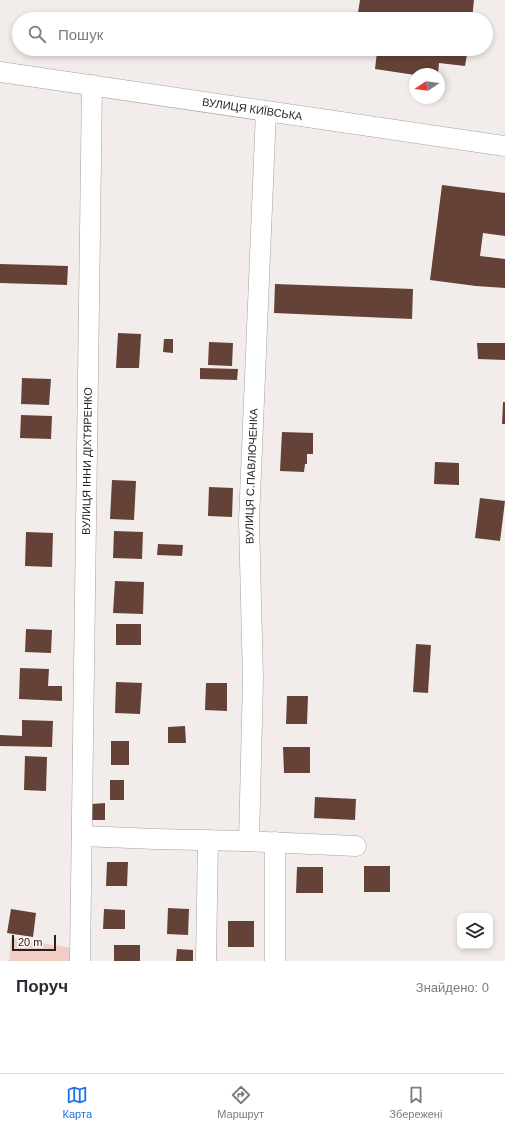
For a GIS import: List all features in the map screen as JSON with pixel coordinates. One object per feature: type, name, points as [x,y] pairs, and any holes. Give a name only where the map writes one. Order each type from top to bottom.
[{"type":"street","name":"ВУЛИЦЯ КИЇВСЬКА","points":[[0,72],[505,146]]},
{"type":"street","name":"ВУЛИЦЯ ІННИ ДІХТЯРЕНКО","points":[[80,961],[92,85]]},
{"type":"street","name":"ВУЛИЦЯ С.ПАВЛЮЧЕНКА","points":[[249,841],[253,679],[249,521],[266,110]]},
{"type":"street","points":[[82,836],[356,846]]},
{"type":"street","points":[[206,961],[208,840]]},
{"type":"street","points":[[275,842],[275,961]]},
{"type":"shaded area","points":[[11,938],[71,948],[71,961],[9,961]]},
{"type":"building","points":[[360,0],[474,0],[473,12],[358,12]]},
{"type":"building","points":[[377,56],[467,56],[465,66],[439,63],[439,68],[409,68],[409,74],[375,69]]},
{"type":"building","points":[[442,185],[505,193],[505,236],[483,233],[480,256],[505,259],[505,288],[430,280]]},
{"type":"building","points":[[0,264],[68,266],[67,285],[0,283]]},
{"type":"building","points":[[275,284],[413,289],[412,319],[274,313]]},
{"type":"building","points":[[118,333],[141,334],[139,368],[116,368]]},
{"type":"building","points":[[164,339],[173,339],[173,353],[163,352]]},
{"type":"building","points":[[209,342],[233,343],[232,366],[208,365]]},
{"type":"building","points":[[477,343],[505,343],[505,360],[478,359]]},
{"type":"building","points":[[200,368],[238,369],[237,380],[200,379]]},
{"type":"building","points":[[22,378],[51,379],[49,405],[21,404]]},
{"type":"building","points":[[503,402],[505,402],[505,424],[502,424]]},
{"type":"building","points":[[21,415],[52,416],[51,439],[20,438]]},
{"type":"building","points":[[282,432],[313,433],[313,454],[307,454],[307,464],[305,464],[304,472],[280,471]]},
{"type":"building","points":[[435,462],[459,463],[459,485],[434,484]]},
{"type":"building","points":[[112,480],[136,481],[134,520],[110,519]]},
{"type":"building","points":[[209,487],[233,488],[232,517],[208,516]]},
{"type":"building","points":[[480,498],[505,501],[500,541],[475,538]]},
{"type":"building","points":[[114,531],[143,532],[142,559],[113,558]]},
{"type":"building","points":[[26,532],[53,533],[52,567],[25,566]]},
{"type":"building","points":[[158,544],[183,545],[182,556],[157,555]]},
{"type":"building","points":[[115,581],[144,582],[143,614],[113,613]]},
{"type":"building","points":[[116,624],[141,624],[141,645],[116,645]]},
{"type":"building","points":[[26,629],[52,630],[51,653],[25,652]]},
{"type":"building","points":[[416,644],[431,645],[428,693],[413,692]]},
{"type":"building","points":[[20,668],[49,669],[48,686],[62,686],[62,701],[19,699]]},
{"type":"building","points":[[116,682],[142,683],[140,714],[115,713]]},
{"type":"building","points":[[206,683],[227,683],[227,711],[205,710]]},
{"type":"building","points":[[287,696],[308,696],[307,724],[286,724]]},
{"type":"building","points":[[22,720],[53,721],[52,747],[0,746],[0,735],[22,736]]},
{"type":"building","points":[[185,726],[186,743],[168,743],[168,727]]},
{"type":"building","points":[[111,741],[129,741],[129,765],[111,765]]},
{"type":"building","points":[[283,747],[310,747],[310,773],[284,773]]},
{"type":"building","points":[[25,756],[47,757],[46,791],[24,790]]},
{"type":"building","points":[[110,780],[124,780],[124,800],[110,800]]},
{"type":"building","points":[[315,797],[356,799],[355,820],[314,818]]},
{"type":"building","points":[[105,803],[105,820],[92,820],[92,804]]},
{"type":"building","points":[[107,862],[128,862],[127,886],[106,886]]},
{"type":"building","points":[[364,866],[390,866],[390,892],[364,892]]},
{"type":"building","points":[[297,867],[323,867],[323,893],[296,893]]},
{"type":"building","points":[[168,908],[189,909],[188,935],[167,934]]},
{"type":"building","points":[[11,909],[36,913],[33,937],[7,933]]},
{"type":"building","points":[[104,909],[125,910],[125,929],[103,929]]},
{"type":"building","points":[[228,921],[254,921],[254,947],[228,947]]},
{"type":"building","points":[[114,945],[140,945],[140,961],[114,961]]},
{"type":"building","points":[[177,949],[193,950],[193,961],[176,961]]}]
